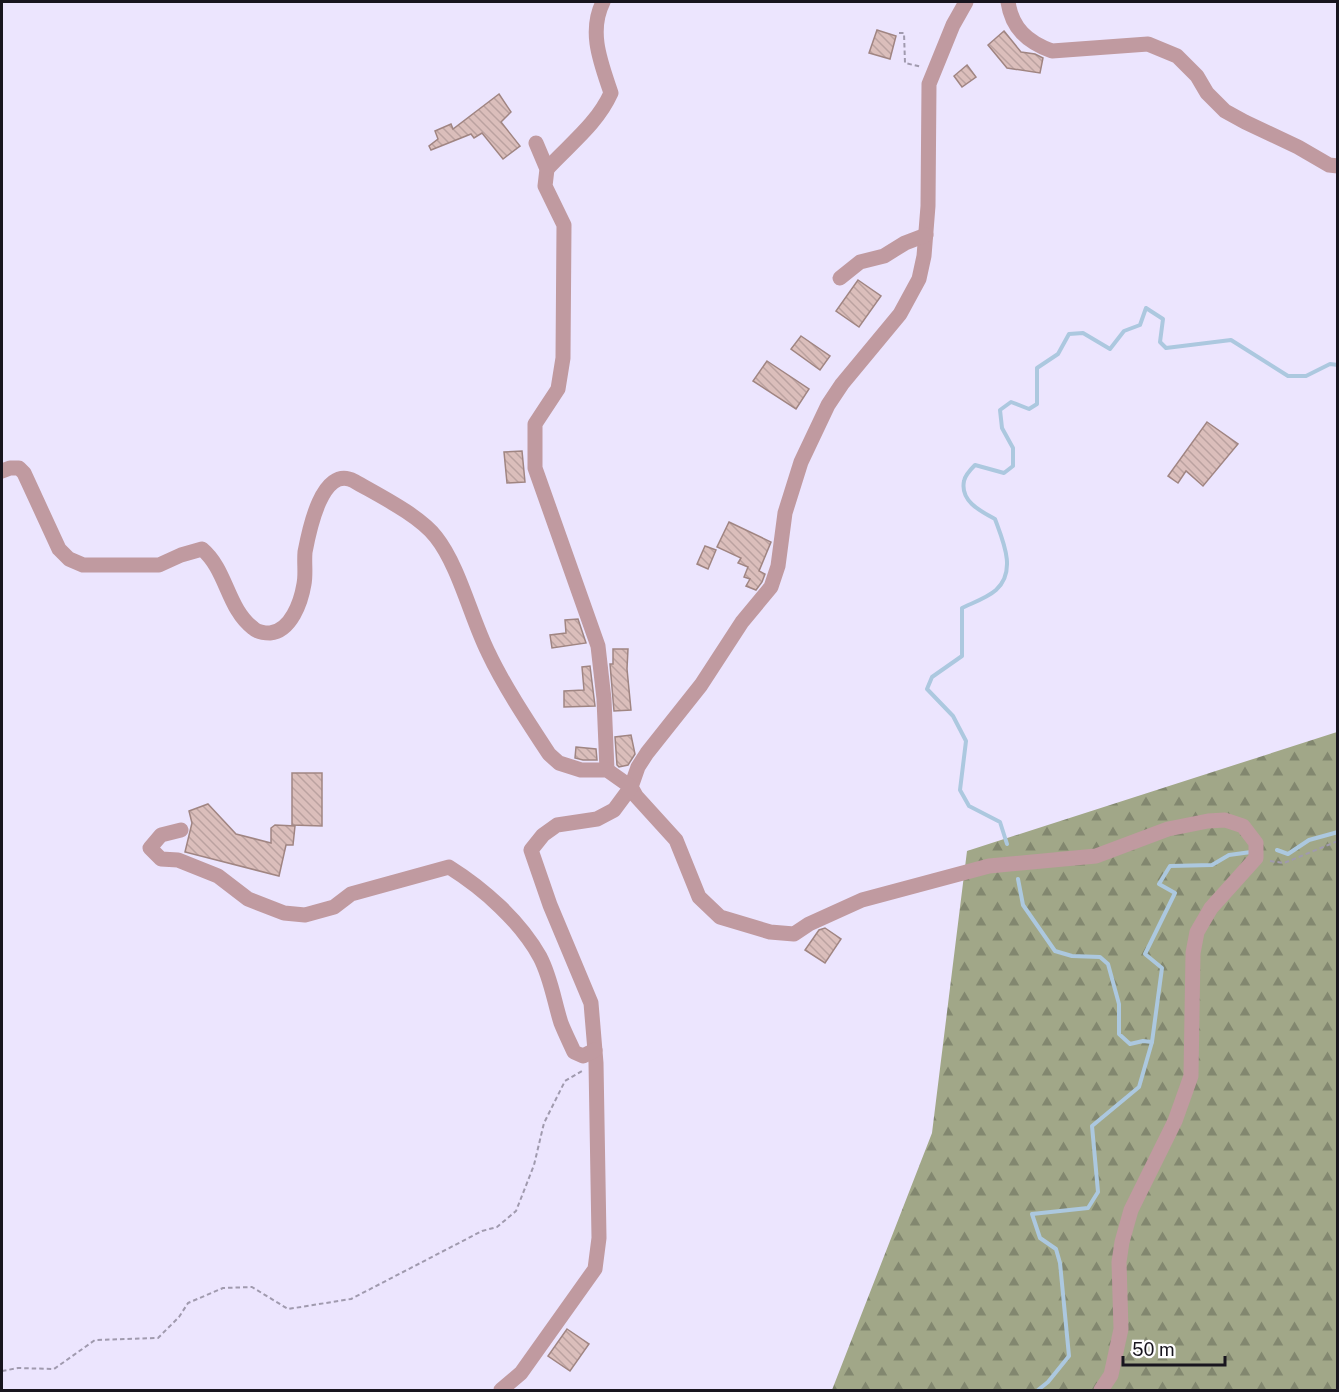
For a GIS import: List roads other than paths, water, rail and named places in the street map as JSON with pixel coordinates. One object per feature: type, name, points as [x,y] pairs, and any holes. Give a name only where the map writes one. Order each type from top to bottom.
[{"type":"street","points":[[547,169],[592,123],[611,93],[597,48],[595,26],[603,2]]},
{"type":"street","points":[[501,1390],[521,1373],[595,1269],[599,1238],[595,1057],[591,1003],[550,905],[531,850],[543,835],[557,825],[597,819],[614,810],[631,787],[638,767],[647,753],[701,685],[742,622],[771,587],[778,566],[785,513],[801,462],[828,405],[842,384],[900,314],[919,279],[926,235],[929,84],[966,2]]},
{"type":"street","points":[[1008,2],[1012,19],[1022,33],[1039,46],[1052,51],[1148,44],[1177,56],[1197,76],[1207,93],[1225,111],[1329,165],[1338,166]]},
{"type":"street","points":[[536,143],[547,169],[545,186],[564,225],[563,358],[558,389],[535,424],[535,468],[598,646],[608,770]]},
{"type":"street","points":[[840,278],[860,262],[884,256],[905,243],[926,235]]},
{"type":"street","points":[[2,471],[19,468],[24,473],[59,549],[69,559],[83,565],[159,565],[202,549],[218,568],[236,609],[253,629],[264,633],[276,632],[288,622],[297,607],[304,583],[305,553],[319,499],[332,482],[340,478],[348,478],[389,500],[435,536],[447,555],[489,653],[549,754],[558,763],[581,770],[608,770],[631,787],[636,796],[676,840],[699,897],[720,917],[770,932],[794,934],[809,924],[862,900],[989,866],[1096,856],[1168,829],[1208,821],[1224,820],[1243,826],[1256,843],[1256,858],[1211,908],[1197,932],[1192,953],[1191,1076],[1175,1121],[1131,1210],[1119,1262],[1122,1329],[1111,1375],[1101,1390]]},
{"type":"street","points":[[181,830],[161,836],[150,848],[161,858],[178,860],[218,876],[248,899],[284,913],[305,915],[334,907],[351,894],[449,867],[470,880],[524,932],[554,990],[561,1022],[574,1052],[583,1056],[595,1057]]},
{"type":"waterway","points":[[1007,844],[1000,822],[969,806],[960,790],[966,741],[953,716],[927,689],[932,677],[962,656],[962,608],[996,590],[1006,574],[1006,556],[995,519],[972,504],[964,488],[968,472],[975,465],[1004,473],[1013,466],[1013,448],[1002,428],[1000,410],[1011,402],[1029,409],[1037,404],[1037,368],[1058,354],[1069,334],[1083,333],[1110,349],[1124,331],[1140,325],[1146,308],[1163,319],[1160,342],[1166,348],[1231,340],[1288,376],[1306,376],[1330,364],[1338,365]]},
{"type":"waterway","points":[[1277,850],[1288,854],[1309,840],[1338,832]]},
{"type":"waterway","points":[[1038,1390],[1048,1382],[1069,1356],[1060,1263],[1056,1249],[1040,1238],[1032,1214],[1088,1208],[1098,1192],[1092,1126],[1139,1087],[1152,1042],[1162,968],[1145,954],[1175,893],[1159,884],[1170,866],[1212,865],[1229,855],[1251,852]]},
{"type":"waterway","points":[[1018,879],[1023,905],[1055,951],[1072,956],[1100,957],[1108,964],[1119,1004],[1119,1034],[1130,1044],[1143,1041],[1152,1042]]}]
